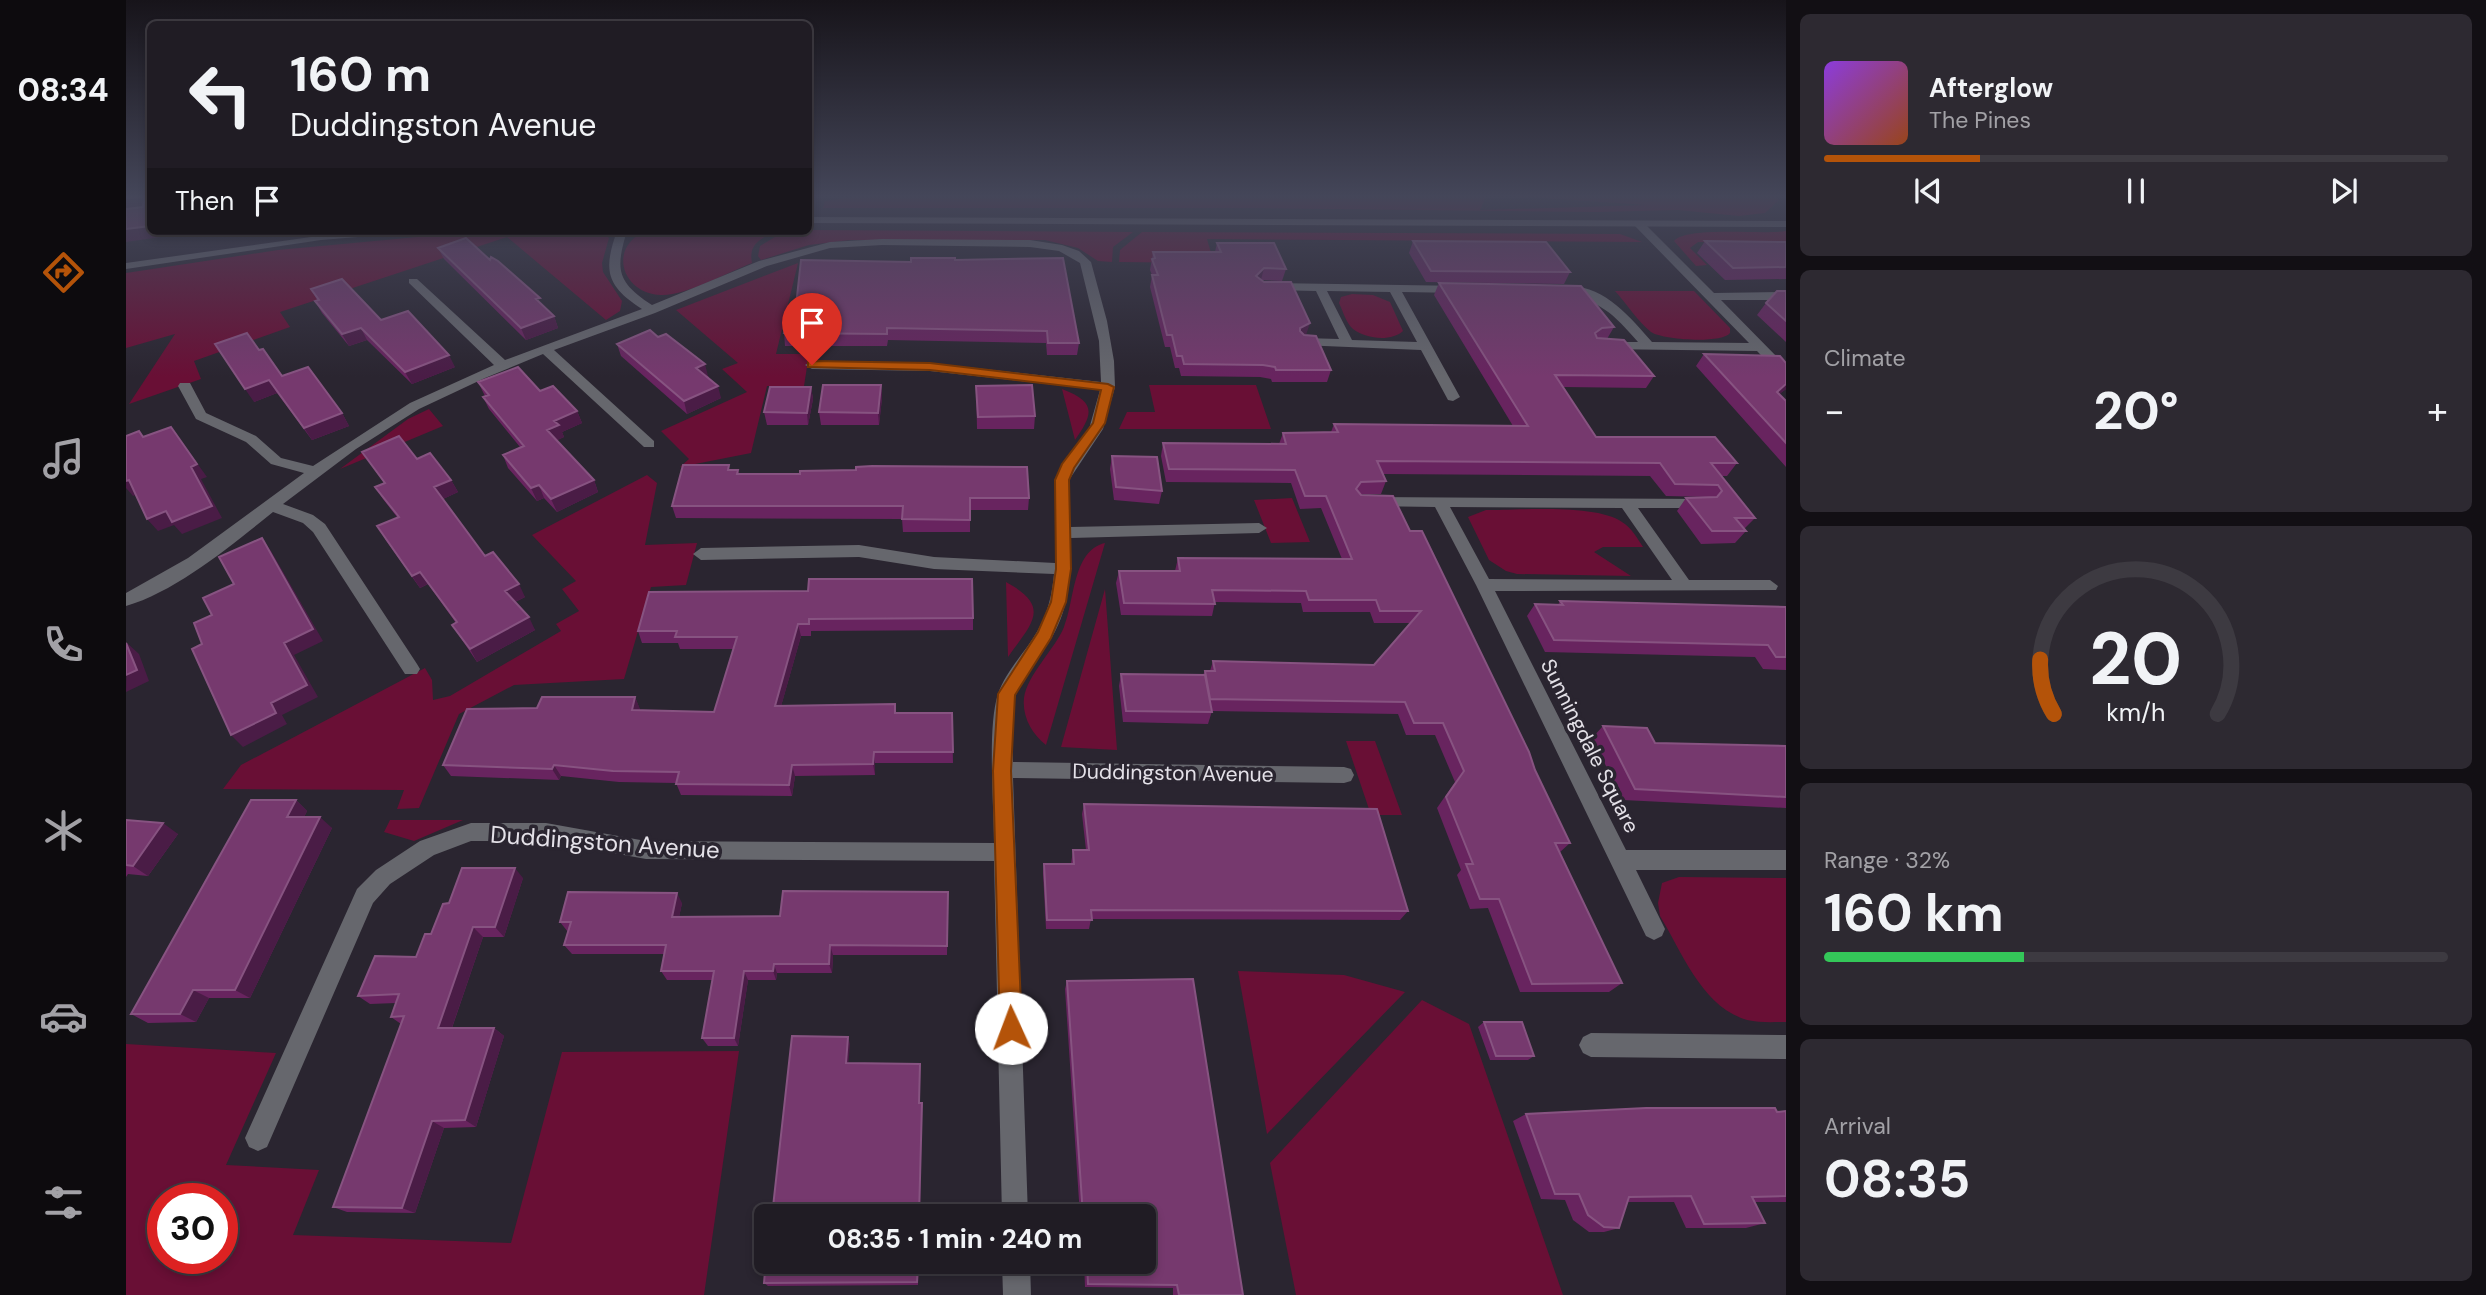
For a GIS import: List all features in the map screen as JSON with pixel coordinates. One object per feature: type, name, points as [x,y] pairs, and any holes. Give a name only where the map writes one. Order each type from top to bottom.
[{"type":"street","points":[[126,266],[185,256]]},
{"type":"street","points":[[614,256],[613,273],[626,290],[651,310]]},
{"type":"street","points":[[126,600],[191,564],[383,424],[424,402],[504,367],[789,256]]},
{"type":"street","points":[[1015,1204],[1003,852],[1002,771],[1007,694],[1045,634],[1059,602],[1063,569],[1062,480],[1067,467],[1099,423],[1108,387],[1108,357],[1085,262],[1080,256]]},
{"type":"street","points":[[1671,256],[1786,373]]},
{"type":"street","points":[[413,281],[504,367]]},
{"type":"street","points":[[1261,287],[1477,289]]},
{"type":"street","points":[[1320,288],[1347,343]]},
{"type":"street","points":[[1394,288],[1423,346],[1453,397]]},
{"type":"street","points":[[1559,290],[1581,291],[1610,303],[1648,346]]},
{"type":"street","points":[[1710,297],[1786,296]]},
{"type":"street","points":[[1304,342],[1423,346]]},
{"type":"street","points":[[1596,346],[1759,347]]},
{"type":"street","points":[[547,351],[649,444]]},
{"type":"street","points":[[812,365],[930,367],[1108,387]]},
{"type":"street","points":[[185,386],[201,416],[251,439],[276,461],[316,471]]},
{"type":"street","points":[[1361,501],[1701,503]]},
{"type":"street","name":"Sunningdale Square","points":[[1440,503],[1484,585],[1654,929]]},
{"type":"street","points":[[1627,504],[1685,586]]},
{"type":"street","points":[[271,505],[308,519],[320,528],[411,669]]},
{"type":"street","points":[[1063,533],[1259,528]]},
{"type":"street","points":[[701,554],[859,551],[934,563],[1063,569]]},
{"type":"street","points":[[1484,585],[1770,586]]},
{"type":"street","name":"Duddingston Avenue","points":[[1002,771],[1344,775]]},
{"type":"street","name":"Duddingston Avenue","points":[[258,1138],[365,896],[383,877],[427,848],[449,839],[471,832],[546,832],[646,850],[1003,852]]},
{"type":"street","points":[[1621,860],[1786,860]]},
{"type":"street","points":[[1591,1045],[1786,1047]]},
{"type":"street","points":[[1016,1274],[1017,1295]]},
{"type":"shaded area","points":[[235,256],[448,256],[280,312],[290,327],[194,361],[201,379],[129,404],[175,334],[126,348],[126,273]]},
{"type":"shaded area","points":[[530,256],[604,256],[603,272],[622,301],[620,311],[606,320]]},
{"type":"shaded area","points":[[751,256],[752,263],[694,288],[661,295],[648,293],[637,287],[624,269],[623,258]]},
{"type":"shaded area","points":[[1091,256],[1112,256],[1112,262],[1098,261]]},
{"type":"shaded area","points":[[1119,256],[1212,256],[1214,263],[1119,262]]},
{"type":"shaded area","points":[[1688,256],[1698,256],[1707,265],[1696,266]]},
{"type":"shaded area","points":[[798,263],[776,354],[809,354],[804,386],[767,386],[751,453],[680,467],[689,459],[661,431],[747,392],[722,369],[738,363],[676,310]]},
{"type":"shaded area","points":[[1615,291],[1694,291],[1730,328],[1730,333],[1705,340],[1658,335],[1641,323]]},
{"type":"shaded area","points":[[1352,294],[1373,295],[1390,302],[1403,331],[1392,337],[1378,338],[1353,329],[1339,303],[1341,297]]},
{"type":"shaded area","points":[[1149,385],[1256,385],[1271,429],[1119,429],[1127,412],[1155,412]]},
{"type":"shaded area","points":[[1062,389],[1081,399],[1088,409],[1086,422],[1075,440]]},
{"type":"shaded area","points":[[429,409],[443,426],[340,469],[408,419]]},
{"type":"shaded area","points":[[647,475],[657,483],[645,545],[697,543],[686,585],[651,587],[624,679],[514,685],[459,714],[419,808],[397,809],[404,790],[223,789],[241,765],[425,668],[432,680],[433,700],[450,696],[561,631],[556,624],[579,611],[562,589],[576,581],[532,535]]},
{"type":"shaded area","points":[[1292,498],[1310,542],[1271,543],[1254,500]]},
{"type":"shaded area","points":[[1557,509],[1610,516],[1626,524],[1643,547],[1603,547],[1594,552],[1631,576],[1517,574],[1506,571],[1489,560],[1468,517],[1486,510]]},
{"type":"shaded area","points":[[1105,543],[1046,745],[1036,736],[1026,718],[1026,689],[1064,627],[1080,566],[1094,548]]},
{"type":"shaded area","points":[[1006,582],[1029,599],[1033,608],[1030,625],[1008,657]]},
{"type":"shaded area","points":[[1105,589],[1117,750],[1061,747]]},
{"type":"shaded area","points":[[1346,741],[1375,741],[1402,815],[1371,815]]},
{"type":"shaded area","points":[[390,820],[463,820],[414,841],[384,832]]},
{"type":"shaded area","points":[[1679,877],[1786,878],[1786,1022],[1747,1020],[1731,1013],[1705,991],[1660,916],[1658,903],[1662,883]]},
{"type":"shaded area","points":[[1238,971],[1344,975],[1405,992],[1267,1134]]},
{"type":"shaded area","points":[[1422,1000],[1469,1024],[1563,1295],[1296,1295],[1270,1163]]},
{"type":"shaded area","points":[[126,1044],[276,1053],[226,1165],[319,1170],[293,1235],[511,1243],[562,1052],[739,1051],[704,1295],[126,1295]]},
{"type":"building","points":[[447,256],[486,256],[490,260],[491,257],[540,298],[536,299],[554,316],[521,328]]},
{"type":"building","points":[[1280,256],[1286,269],[1264,268],[1256,276],[1264,282],[1291,282],[1310,323],[1300,328],[1300,331],[1304,335],[1316,336],[1331,370],[1276,370],[1275,367],[1263,365],[1184,364],[1182,356],[1177,356],[1172,335],[1167,335],[1152,275],[1158,275],[1152,259]]},
{"type":"building","points":[[1422,256],[1558,256],[1570,272],[1431,271]]},
{"type":"building","points":[[1721,256],[1786,256],[1786,267],[1733,268]]},
{"type":"building","points":[[911,258],[1063,258],[1079,343],[1048,343],[1047,331],[887,328],[887,334],[784,333],[789,306],[796,306],[801,260],[911,262]]},
{"type":"building","points":[[342,279],[381,320],[408,311],[449,355],[405,372],[361,328],[342,334],[315,301],[319,300],[311,289]]},
{"type":"building","points":[[1439,283],[1581,286],[1614,327],[1602,328],[1595,333],[1597,338],[1624,340],[1654,376],[1555,375],[1596,437],[1715,437],[1737,463],[1711,463],[1755,518],[1735,518],[1746,531],[1712,531],[1686,498],[1717,497],[1722,491],[1718,485],[1675,484],[1660,463],[1377,461],[1386,481],[1361,482],[1356,489],[1361,495],[1393,496],[1410,531],[1422,531],[1570,843],[1555,843],[1622,983],[1532,984],[1499,899],[1480,899],[1466,864],[1473,864],[1446,797],[1464,771],[1443,723],[1414,723],[1405,702],[1210,699],[1205,671],[1215,671],[1213,661],[1374,665],[1421,611],[1380,611],[1376,600],[1309,600],[1306,591],[1212,590],[1215,604],[1124,603],[1119,571],[1180,571],[1178,558],[1352,559],[1326,496],[1305,496],[1295,470],[1169,469],[1163,443],[1286,444],[1283,433],[1338,432],[1334,424],[1528,426]]},
{"type":"building","points":[[1777,291],[1786,291],[1786,321],[1766,303]]},
{"type":"building","points":[[650,330],[658,337],[666,334],[705,364],[696,368],[718,386],[684,401],[617,344]]},
{"type":"building","points":[[247,333],[259,350],[263,349],[282,376],[308,367],[342,413],[304,428],[269,380],[245,389],[215,344]]},
{"type":"building","points":[[1704,354],[1780,356],[1786,363],[1786,384],[1777,392],[1786,401],[1786,443]]},
{"type":"building","points":[[518,367],[540,391],[553,386],[577,411],[554,421],[559,425],[547,430],[594,480],[551,499],[539,485],[531,488],[503,455],[524,446],[483,397],[489,395],[478,382]]},
{"type":"building","points":[[823,385],[881,385],[878,413],[819,412]]},
{"type":"building","points":[[1032,385],[1035,416],[978,417],[976,386]]},
{"type":"building","points":[[770,387],[811,387],[807,413],[764,412]]},
{"type":"building","points":[[171,427],[197,464],[191,467],[212,506],[172,522],[166,511],[147,519],[129,480],[126,481],[126,436],[139,431],[143,437]]},
{"type":"building","points":[[399,436],[417,459],[430,453],[451,480],[434,487],[485,556],[493,552],[519,584],[505,591],[529,617],[470,649],[452,625],[457,622],[420,572],[412,576],[377,526],[399,517],[375,487],[385,483],[362,452]]},
{"type":"building","points":[[1112,456],[1157,457],[1162,491],[1116,487]]},
{"type":"building","points":[[683,465],[729,465],[728,470],[738,470],[737,474],[800,474],[800,471],[856,470],[856,467],[872,466],[1027,467],[1029,498],[970,498],[970,520],[902,519],[903,506],[672,506]]},
{"type":"building","points":[[262,538],[313,629],[284,643],[307,685],[271,703],[276,713],[231,735],[192,649],[202,644],[194,623],[212,615],[203,598],[234,584],[219,557]]},
{"type":"building","points":[[809,579],[972,579],[973,618],[809,619],[809,624],[798,624],[775,706],[895,704],[895,713],[952,713],[953,752],[874,752],[873,764],[792,765],[789,785],[676,784],[679,772],[613,771],[554,765],[552,769],[443,765],[467,709],[537,708],[542,697],[635,697],[632,710],[714,712],[737,637],[675,637],[677,631],[638,631],[649,592],[808,591]]},
{"type":"building","points":[[1560,601],[1786,607],[1786,657],[1776,657],[1768,645],[1554,640],[1535,604],[1563,605]]},
{"type":"building","points":[[126,643],[137,670],[126,675]]},
{"type":"building","points":[[1121,674],[1205,675],[1212,712],[1126,711]]},
{"type":"building","points":[[1603,726],[1647,728],[1655,743],[1786,746],[1786,797],[1635,789]]},
{"type":"building","points":[[251,800],[296,800],[287,817],[320,817],[235,990],[193,990],[180,1014],[131,1014]]},
{"type":"building","points":[[1084,804],[1377,809],[1408,911],[1091,910],[1092,920],[1047,920],[1044,864],[1074,864],[1073,850],[1089,850]]},
{"type":"building","points":[[126,820],[163,823],[133,866],[126,865]]},
{"type":"building","points":[[462,868],[515,868],[495,927],[473,927],[438,1028],[494,1028],[465,1120],[432,1121],[402,1208],[333,1207],[404,1016],[391,1017],[399,994],[358,996],[375,956],[416,957],[425,934],[431,934],[443,904],[449,903]]},
{"type":"building","points":[[783,891],[948,892],[947,946],[830,945],[829,964],[774,964],[773,971],[744,971],[734,1038],[702,1038],[714,971],[661,971],[666,945],[564,945],[571,922],[560,922],[568,892],[677,893],[672,917],[780,916]]},
{"type":"building","points":[[1193,979],[1243,1295],[1179,1295],[1177,1285],[1088,1284],[1088,1274],[1156,1274],[1156,1204],[1082,1204],[1067,981]]},
{"type":"building","points":[[1484,1022],[1522,1022],[1534,1056],[1496,1056]]},
{"type":"building","points":[[792,1036],[848,1037],[846,1063],[920,1064],[919,1103],[922,1103],[919,1204],[773,1204]]},
{"type":"building","points":[[1646,1108],[1775,1108],[1777,1112],[1786,1111],[1786,1196],[1752,1197],[1765,1223],[1704,1224],[1691,1196],[1629,1197],[1619,1228],[1604,1227],[1588,1215],[1579,1194],[1555,1194],[1526,1114]]},
{"type":"building","points":[[765,1274],[917,1274],[917,1282],[764,1283]]},
{"type":"route","points":[[812,365],[957,369],[1029,380],[1108,387],[1099,423],[1067,467],[1062,480],[1063,569],[1059,602],[1045,634],[1007,694],[1002,771],[1011,1028]]}]
